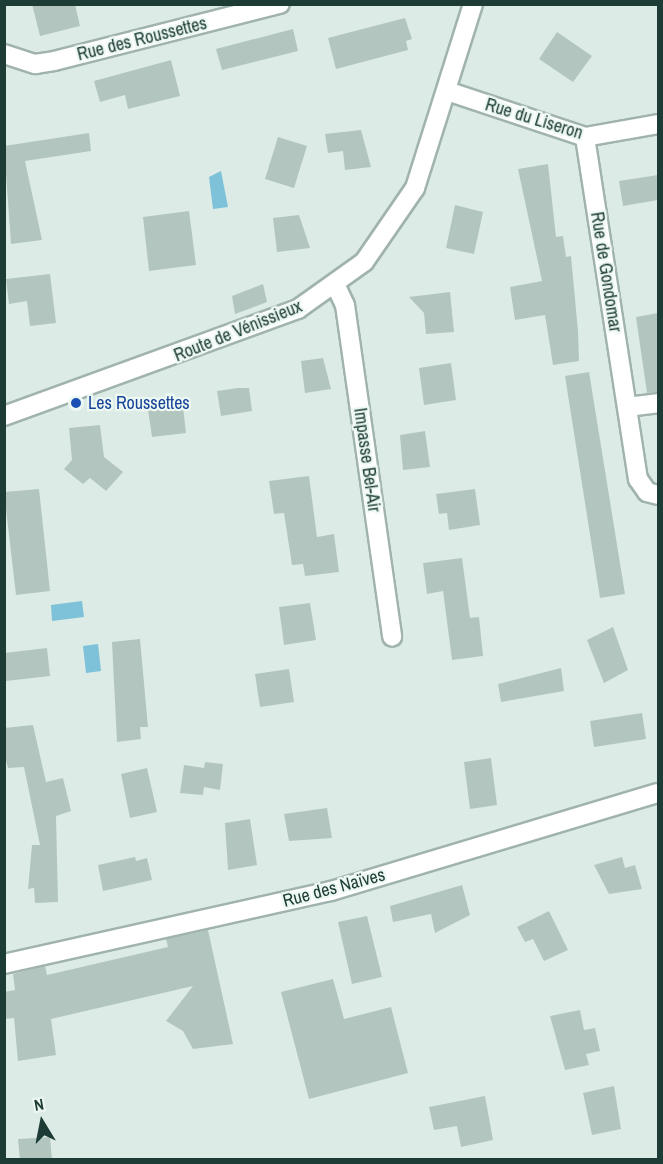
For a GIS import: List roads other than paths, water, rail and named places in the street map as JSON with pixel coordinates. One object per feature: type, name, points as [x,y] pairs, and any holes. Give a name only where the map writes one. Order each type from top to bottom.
[{"type":"street","name":"Rue des Roussettes","points":[[4,54],[35,64],[54,61],[280,4]]},
{"type":"street","name":"Route de Vénissieux","points":[[4,416],[198,350],[298,309],[336,286],[396,223],[415,188],[447,91],[470,5]]},
{"type":"street","name":"Rue du Liseron","points":[[447,91],[585,137],[658,124]]},
{"type":"street","name":"Rue de Gondomar","points":[[585,137],[638,479],[647,492],[658,495]]},
{"type":"street","name":"Impasse Bel-Air","points":[[336,286],[345,305],[392,637]]},
{"type":"street","points":[[627,407],[658,403]]},
{"type":"street","name":"Rue des Naïves","points":[[4,964],[331,891],[658,793]]},
{"type":"water","points":[[221,171],[228,207],[213,209],[209,177]]},
{"type":"water","points":[[82,601],[84,617],[52,621],[51,605]]},
{"type":"water","points":[[98,644],[101,671],[86,673],[83,646]]},
{"type":"place","name":"Les Roussettes","points":[[76,403]]}]
